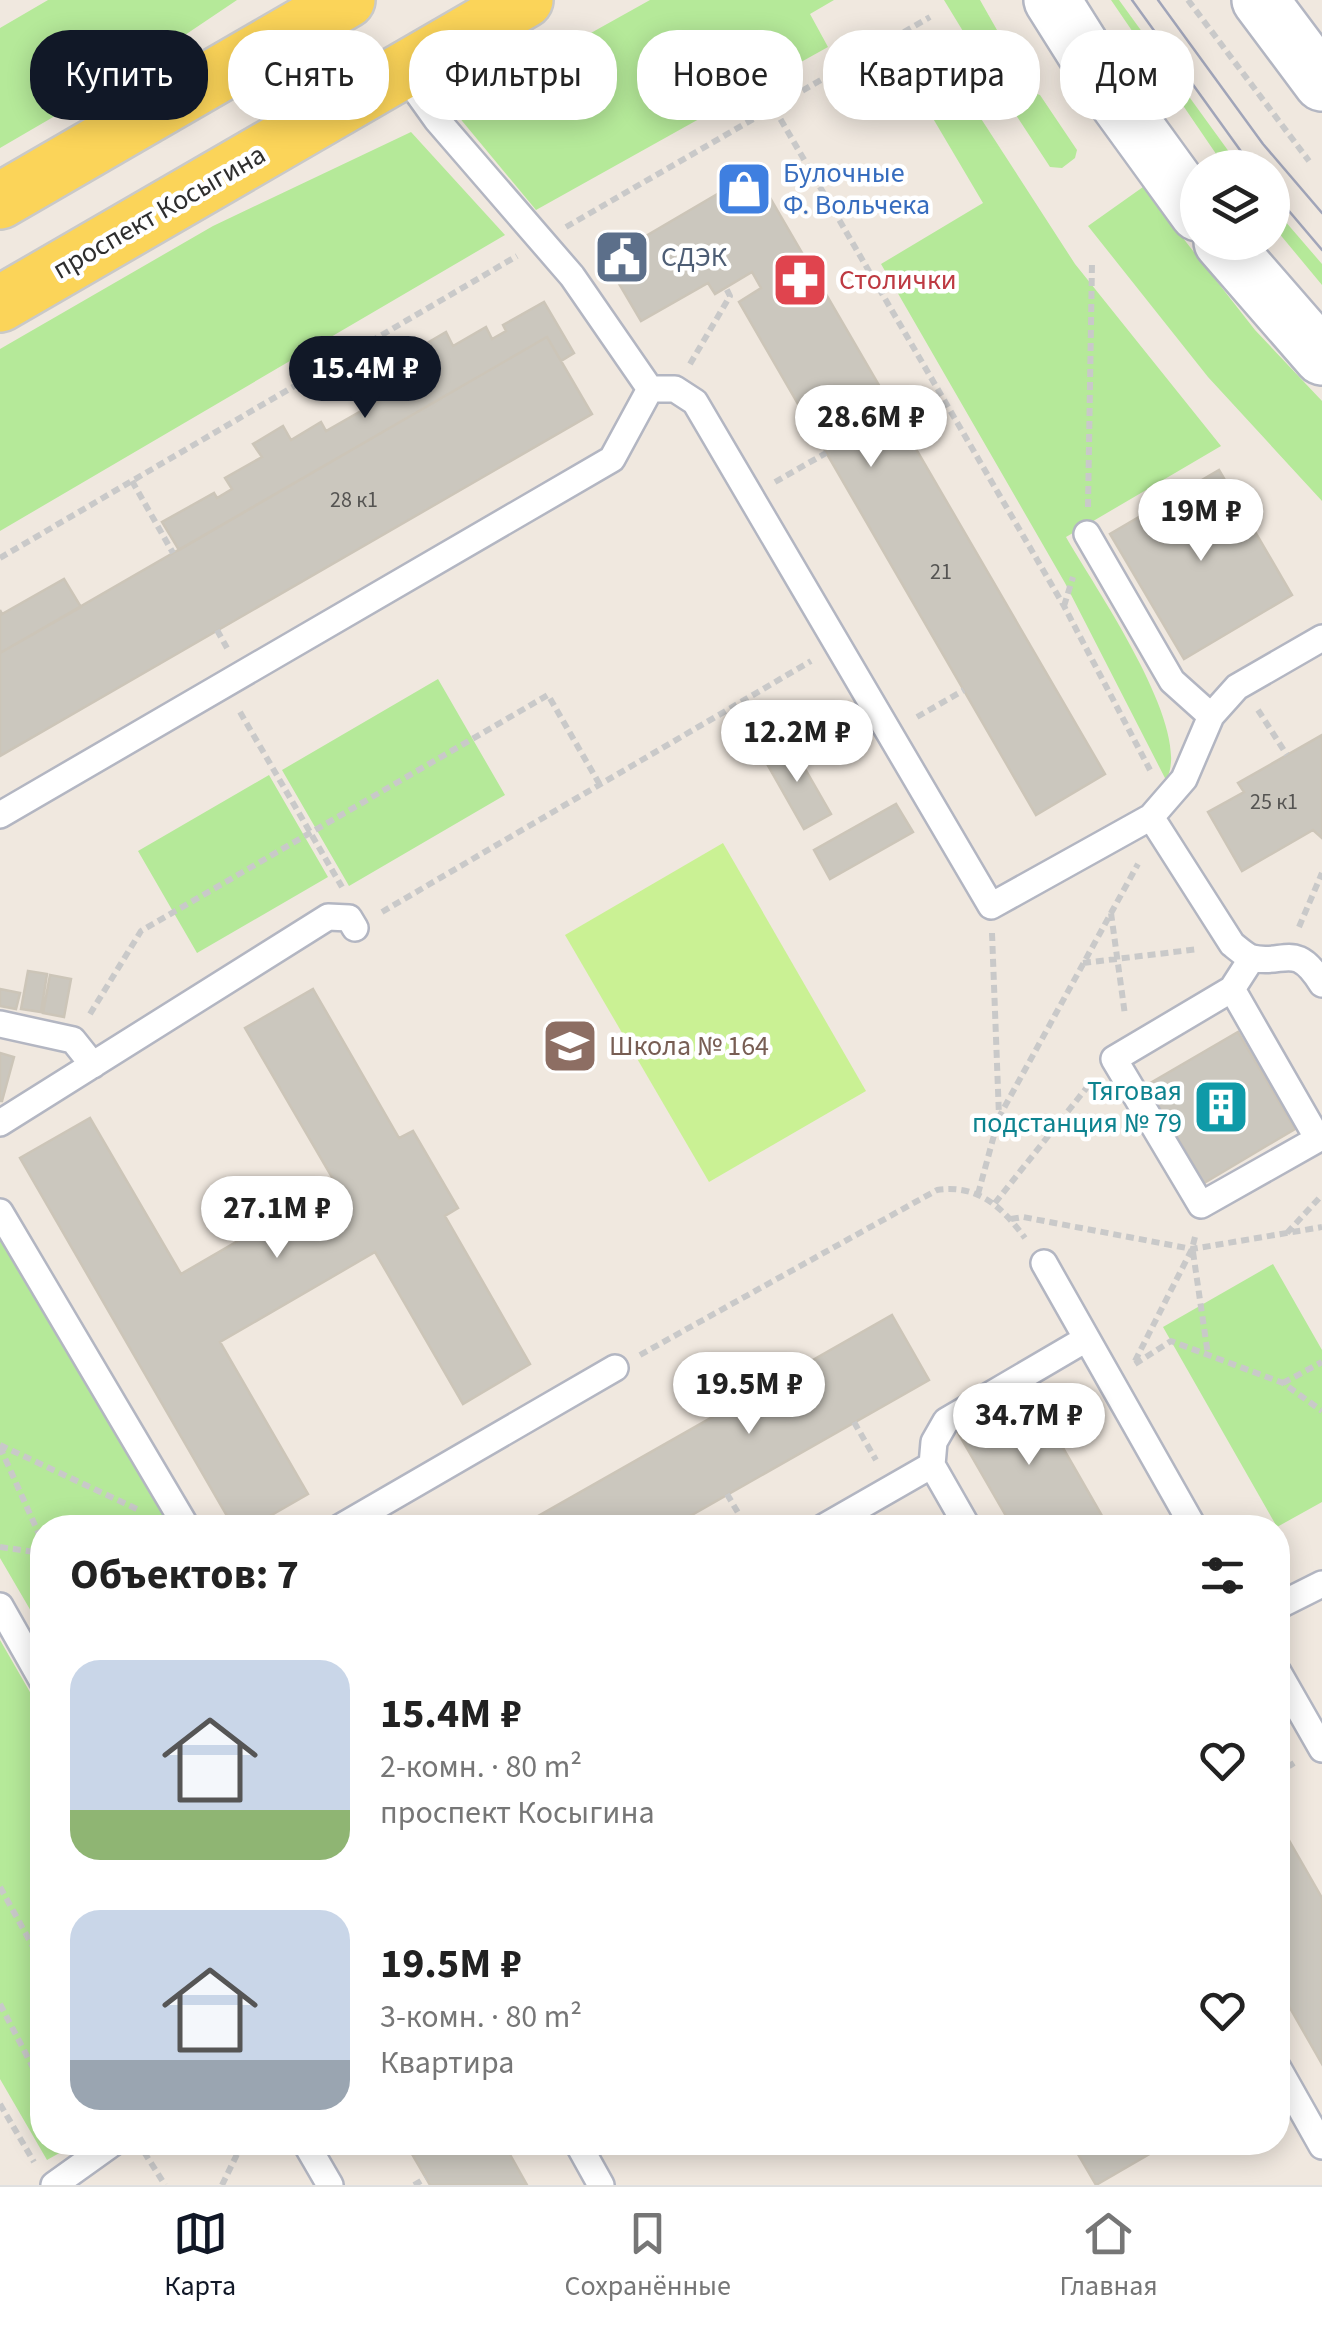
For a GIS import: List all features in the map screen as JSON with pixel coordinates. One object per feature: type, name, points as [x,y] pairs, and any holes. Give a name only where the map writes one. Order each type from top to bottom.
[{"type":"main road","points":[[0,201],[347,0]]},
{"type":"main road","name":"проспект Косыгина","points":[[0,304],[525,0]]},
{"type":"main road","points":[[1052,0],[1108,89],[1180,188]]},
{"type":"main road","points":[[1260,0],[1322,83]]},
{"type":"main road","points":[[1238,260],[1322,357]]},
{"type":"lane","points":[[402,72],[437,120],[543,240],[663,389],[695,402],[991,906],[1158,815],[1184,779],[1211,716],[1237,687],[1322,638]]},
{"type":"lane","points":[[0,815],[612,459],[663,389]]},
{"type":"lane","points":[[1087,534],[1172,682],[1211,716]]},
{"type":"lane","points":[[1158,815],[1242,951],[1232,989],[1318,1139],[1202,1205],[1124,1053],[1232,989]]},
{"type":"lane","points":[[0,1124],[328,917],[348,918],[359,926]]},
{"type":"lane","points":[[1242,951],[1287,955],[1312,968],[1322,984]]},
{"type":"lane","points":[[0,1024],[73,1040],[93,1065]]},
{"type":"lane","points":[[0,1212],[179,1515]]},
{"type":"lane","points":[[1044,1264],[1187,1515]]},
{"type":"lane","points":[[961,1515],[932,1465],[934,1442],[946,1421],[1086,1339]]},
{"type":"lane","points":[[361,1515],[615,1368]]},
{"type":"lane","points":[[844,1515],[932,1465]]},
{"type":"lane","points":[[1290,1600],[1322,1584]]},
{"type":"lane","points":[[0,1606],[30,1659]]},
{"type":"lane","points":[[1290,1693],[1322,1749]]},
{"type":"lane","points":[[1290,2089],[1322,2146]]},
{"type":"lane","points":[[46,2177],[89,2155]]},
{"type":"lane","points":[[313,2155],[330,2185]]},
{"type":"lane","points":[[585,2155],[602,2185]]},
{"type":"path","points":[[1188,0],[1309,161]]},
{"type":"path","points":[[803,91],[930,17]]},
{"type":"path","points":[[0,558],[753,120]]},
{"type":"path","points":[[781,120],[1064,606],[1158,815],[999,1117],[978,1194]]},
{"type":"path","points":[[1064,606],[1087,534],[1092,263]]},
{"type":"path","points":[[663,389],[730,296],[726,288]]},
{"type":"path","points":[[750,496],[826,454]]},
{"type":"path","points":[[132,482],[173,554]]},
{"type":"path","points":[[224,685],[311,832],[359,926],[838,645]]},
{"type":"path","points":[[1237,687],[1287,755]]},
{"type":"path","points":[[890,734],[964,690]]},
{"type":"path","points":[[73,1040],[140,932],[548,695],[600,785]]},
{"type":"path","points":[[1287,955],[1322,873]]},
{"type":"path","points":[[991,906],[999,1117]]},
{"type":"path","points":[[996,1203],[1124,1053],[1110,912]]},
{"type":"path","points":[[1082,963],[1242,951]]},
{"type":"path","points":[[615,1368],[936,1190],[953,1188],[996,1203],[1044,1264]]},
{"type":"path","points":[[1287,1233],[1322,1195]]},
{"type":"path","points":[[1134,1365],[1192,1249],[1202,1205]]},
{"type":"path","points":[[1011,1218],[1023,1217],[1192,1249],[1322,1227]]},
{"type":"path","points":[[1192,1249],[1208,1354]]},
{"type":"path","points":[[1171,1341],[1284,1383],[1322,1411]]},
{"type":"path","points":[[1284,1383],[1322,1362]]},
{"type":"path","points":[[1055,1434],[1120,1398]]},
{"type":"path","points":[[854,1422],[892,1487]]},
{"type":"path","points":[[0,1446],[141,1511]]},
{"type":"path","points":[[0,1446],[31,1515]]},
{"type":"path","points":[[727,1494],[739,1515]]},
{"type":"path","points":[[0,1547],[30,1552]]},
{"type":"path","points":[[0,1887],[30,1941]]},
{"type":"path","points":[[0,2004],[30,2062]]},
{"type":"path","points":[[0,2104],[30,2152]]},
{"type":"path","points":[[32,2155],[46,2177]]},
{"type":"path","points":[[147,2155],[165,2185]]},
{"type":"path","points":[[222,2185],[237,2155]]},
{"type":"path","points":[[414,2185],[426,2178]]},
{"type":"green space","points":[[48,0],[237,0],[192,30],[30,30],[30,120],[48,120],[0,148],[0,28]]},
{"type":"green space","points":[[650,0],[834,0],[810,14],[823,38],[823,50],[803,61],[803,30],[637,30],[637,120],[697,120],[536,210],[461,120],[617,120],[617,30],[596,30]]},
{"type":"green space","points":[[944,0],[980,0],[997,30],[962,30]]},
{"type":"green space","points":[[1111,0],[1119,0],[1141,30],[1131,30]]},
{"type":"green space","points":[[1040,95],[1077,150],[1075,158],[1062,168],[1050,167],[1019,120],[1040,120]]},
{"type":"green space","points":[[1194,104],[1228,150],[1213,150],[1193,120]]},
{"type":"green space","points":[[934,120],[982,120],[1075,264],[1221,446],[1066,537],[1154,694],[1171,757],[1166,780],[1065,583],[881,264],[983,203]]},
{"type":"green space","points":[[411,132],[505,235],[0,531],[0,349],[213,226]]},
{"type":"green space","points":[[1143,187],[1180,234],[1180,260],[1200,260],[1255,330],[1322,401],[1322,501],[1208,377],[1088,226]]},
{"type":"green space","points":[[1290,227],[1322,264],[1322,285],[1290,246]]},
{"type":"green space","points":[[438,679],[505,795],[349,886],[282,770]]},
{"type":"green space","points":[[269,775],[328,877],[197,953],[138,851]]},
{"type":"green space","points":[[723,843],[866,1091],[709,1182],[565,935]]},
{"type":"green space","points":[[0,1230],[165,1515],[30,1515],[30,1609],[0,1558]]},
{"type":"green space","points":[[1273,1264],[1322,1350],[1322,1502],[1290,1520],[1290,1515],[1270,1515],[1163,1327]]},
{"type":"green space","points":[[0,1640],[30,1692],[30,2131],[0,2079]]},
{"type":"building","points":[[755,172],[1105,774],[1036,815],[739,302],[761,288],[752,272],[715,294],[708,283],[641,321],[605,260]]},
{"type":"building","points":[[544,302],[574,353],[561,361],[547,337],[179,550],[162,522],[214,493],[217,498],[232,489],[225,478],[262,457],[253,444],[283,426],[291,440],[321,422],[326,431],[396,391],[391,382],[425,363],[417,349],[446,332],[453,346],[486,327],[492,339],[506,331],[503,325]]},
{"type":"building","points":[[547,337],[592,414],[0,756],[0,653]]},
{"type":"building","points":[[1219,470],[1292,595],[1184,659],[1110,534]]},
{"type":"building","points":[[64,579],[81,607],[0,653],[0,610],[2,614]]},
{"type":"building","points":[[1322,735],[1322,838],[1313,830],[1242,871],[1208,812],[1244,792],[1238,783]]},
{"type":"building","points":[[789,741],[831,814],[804,829],[762,755]]},
{"type":"building","points":[[896,804],[913,832],[830,879],[814,850]]},
{"type":"building","points":[[28,971],[47,974],[41,1012],[21,1009]]},
{"type":"building","points":[[50,975],[71,979],[64,1017],[43,1013]]},
{"type":"building","points":[[0,989],[20,993],[16,1009],[0,1006]]},
{"type":"building","points":[[313,989],[399,1138],[413,1131],[458,1208],[445,1216],[530,1364],[463,1404],[375,1252],[220,1342],[308,1494],[272,1515],[226,1515],[20,1158],[90,1118],[181,1274],[336,1184],[245,1028]]},
{"type":"building","name":"Тяговая подстанция № 79","points":[[1238,1032],[1295,1129],[1204,1183],[1147,1085]]},
{"type":"building","points":[[0,1053],[14,1057],[2,1101],[0,1101]]},
{"type":"building","points":[[892,1315],[929,1380],[692,1515],[540,1515]]},
{"type":"building","points":[[1029,1389],[1102,1515],[1005,1515],[957,1431]]},
{"type":"building","points":[[1290,1842],[1322,1898],[1322,2064],[1290,2008]]},
{"type":"building","points":[[413,2155],[510,2155],[527,2185],[430,2185]]},
{"type":"building","points":[[1078,2155],[1148,2155],[1096,2185]]},
{"type":"tram line","points":[[1132,0],[1240,150]]},
{"type":"tram line","points":[[1158,0],[1263,144],[1322,213]]},
{"type":"tram line","points":[[1290,212],[1322,250]]},
{"type":"place","name":"Булочные Ф. Вольчека","points":[[744,189]]},
{"type":"place","name":"СДЭК","points":[[622,257]]},
{"type":"place","name":"Столички","points":[[800,280]]},
{"type":"place","name":"Школа № 164","points":[[570,1046]]},
{"type":"place","name":"Тяговая подстанция № 79","points":[[1221,1107]]}]
